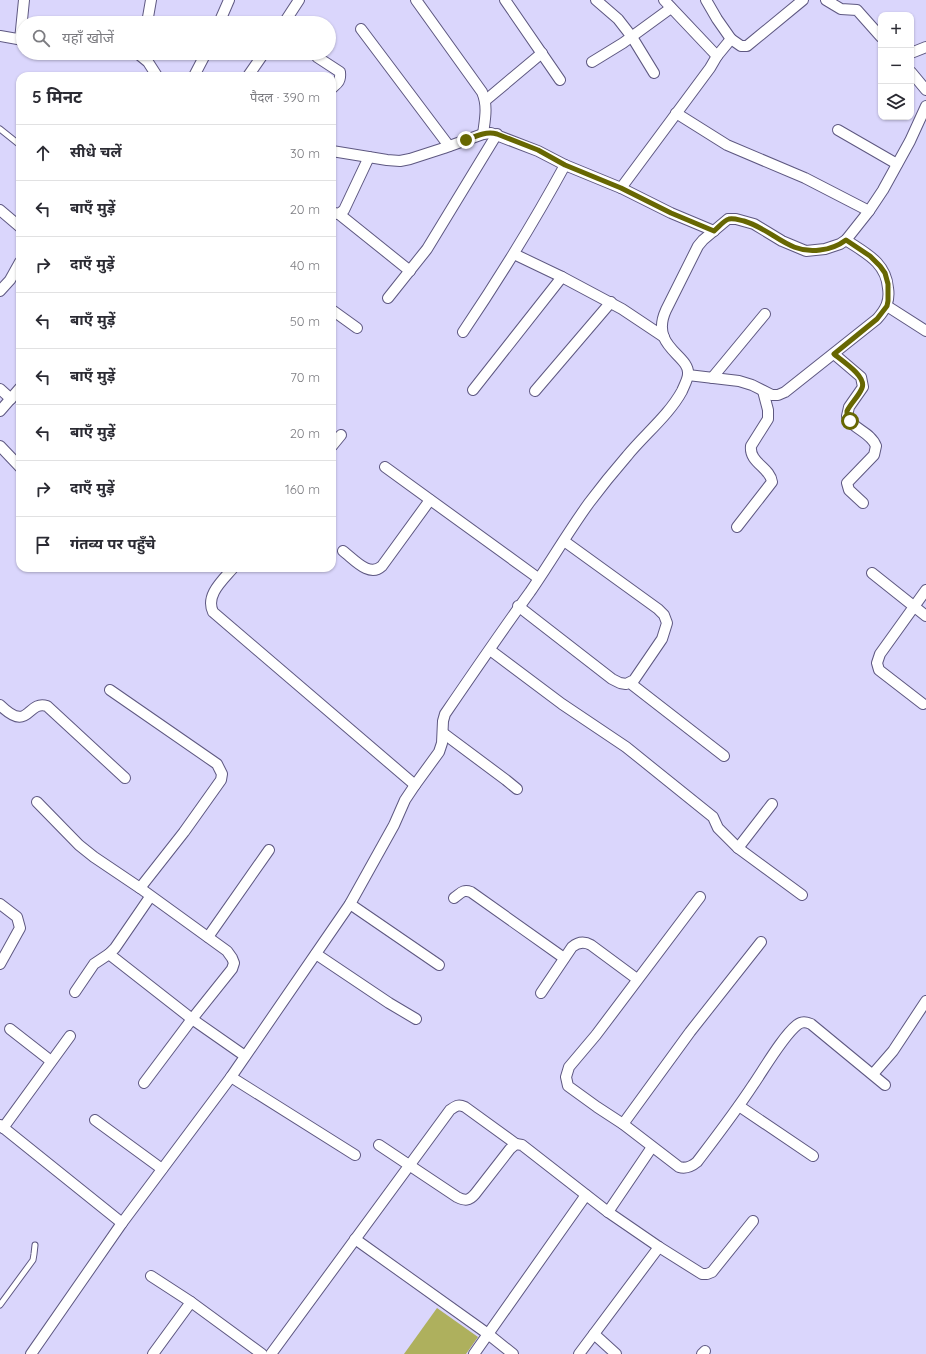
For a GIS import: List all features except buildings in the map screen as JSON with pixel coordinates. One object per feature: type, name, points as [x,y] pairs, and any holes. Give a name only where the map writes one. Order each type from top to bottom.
[{"type":"street","points":[[23,16],[24,0]]},
{"type":"street","points":[[148,16],[151,0]]},
{"type":"street","points":[[222,16],[229,0]]},
{"type":"street","points":[[288,16],[298,0]]},
{"type":"street","points":[[416,0],[482,92],[486,100],[487,107],[483,134]]},
{"type":"street","points":[[505,0],[560,80]]},
{"type":"street","points":[[596,0],[618,19],[632,37],[654,73]]},
{"type":"street","points":[[664,0],[717,56]]},
{"type":"street","points":[[706,0],[731,39],[741,46],[747,46],[803,0]]},
{"type":"street","points":[[826,0],[841,9],[857,10],[878,34]]},
{"type":"street","points":[[592,62],[632,37],[671,8]]},
{"type":"street","points":[[361,28],[449,146]]},
{"type":"street","points":[[0,36],[16,39]]},
{"type":"street","points":[[621,188],[731,39]]},
{"type":"street","points":[[914,52],[926,46]]},
{"type":"street","points":[[486,100],[542,53]]},
{"type":"street","points":[[146,60],[154,72]]},
{"type":"street","points":[[196,72],[202,60]]},
{"type":"street","points":[[251,72],[259,60]]},
{"type":"street","points":[[322,60],[340,72],[339,83],[336,85]]},
{"type":"street","points":[[914,76],[926,90]]},
{"type":"street","points":[[31,1354],[122,1223],[231,1077],[316,954],[335,923],[350,904],[415,785],[439,752],[442,743],[443,720],[445,714],[490,650],[518,606],[589,503],[679,396],[688,375],[688,368],[668,346],[664,337],[664,318],[667,307],[698,246],[728,220],[736,219],[754,224],[782,241],[806,251],[833,247],[846,240],[869,211],[897,164],[926,106]]},
{"type":"street","points":[[676,113],[727,145],[805,178],[869,211]]},
{"type":"street","points":[[838,130],[897,164]]},
{"type":"street","points":[[336,152],[400,161],[491,132],[538,150],[565,165],[621,188],[671,213],[714,231]]},
{"type":"street","points":[[388,298],[427,249],[497,134]]},
{"type":"street","points":[[336,213],[344,210],[369,157]]},
{"type":"street","points":[[463,332],[539,214],[565,165]]},
{"type":"street","points":[[0,210],[16,224]]},
{"type":"street","points":[[336,214],[410,271]]},
{"type":"street","points":[[688,375],[739,381],[752,385],[775,396],[785,392],[877,319],[887,306],[889,293],[885,273],[870,256],[846,240]]},
{"type":"street","points":[[514,254],[611,302],[664,337]]},
{"type":"street","points":[[0,291],[10,280],[16,269]]},
{"type":"street","points":[[473,390],[562,277]]},
{"type":"street","points":[[534,391],[611,302]]},
{"type":"street","points":[[887,306],[926,330]]},
{"type":"street","points":[[336,313],[357,328]]},
{"type":"street","points":[[712,378],[765,314]]},
{"type":"street","points":[[834,354],[861,377],[863,387],[849,407],[847,416],[850,421],[871,438],[876,446],[874,455],[847,483],[849,490],[863,502]]},
{"type":"street","points":[[0,389],[11,398]]},
{"type":"street","points":[[737,528],[772,482],[771,476],[752,457],[751,449],[751,446],[768,419],[768,410],[763,391]]},
{"type":"street","points":[[0,411],[16,392]]},
{"type":"street","points":[[336,441],[341,435]]},
{"type":"street","points":[[0,446],[16,463]]},
{"type":"street","points":[[385,467],[538,578]]},
{"type":"street","points":[[343,551],[365,568],[370,570],[378,570],[430,500]]},
{"type":"street","points":[[564,540],[664,615],[666,623],[662,640],[634,680],[630,683]]},
{"type":"street","points":[[230,572],[212,596],[210,606],[213,612],[415,785]]},
{"type":"street","points":[[872,573],[926,616]]},
{"type":"street","points":[[923,704],[880,670],[877,663],[880,654],[926,590]]},
{"type":"street","points":[[518,606],[612,679],[620,683],[630,683],[724,756]]},
{"type":"street","points":[[490,650],[562,704],[626,747],[713,817],[718,828],[738,848],[802,895]]},
{"type":"street","points":[[110,690],[217,764],[222,774],[221,780],[184,832],[140,888]]},
{"type":"street","points":[[0,705],[12,716],[19,717],[26,716],[36,706],[47,706],[125,778]]},
{"type":"street","points":[[443,733],[516,789]]},
{"type":"street","points":[[37,802],[79,845],[227,951],[234,963],[232,969],[144,1083]]},
{"type":"street","points":[[738,848],[772,804]]},
{"type":"street","points":[[208,937],[269,850]]},
{"type":"street","points":[[454,898],[466,890],[471,892],[564,958]]},
{"type":"street","points":[[700,896],[596,1035],[569,1067],[566,1077],[568,1086],[623,1124],[679,1167],[684,1168],[693,1166],[697,1162],[739,1106],[782,1043],[793,1029],[802,1023],[806,1022],[811,1024],[885,1085]]},
{"type":"street","points":[[75,992],[94,964],[115,948],[150,897]]},
{"type":"street","points":[[0,904],[17,917],[20,928],[0,964]]},
{"type":"street","points":[[350,904],[439,965]]},
{"type":"street","points":[[623,1124],[690,1032],[761,942]]},
{"type":"street","points":[[541,993],[564,958],[576,944],[580,943],[587,943],[637,979]]},
{"type":"street","points":[[109,954],[192,1019],[245,1056]]},
{"type":"street","points":[[316,954],[389,1003],[416,1019]]},
{"type":"street","points":[[873,1074],[893,1051],[926,1001]]},
{"type":"street","points":[[10,1029],[51,1061]]},
{"type":"street","points":[[70,1036],[1,1127],[122,1223]]},
{"type":"street","points":[[231,1077],[355,1155]]},
{"type":"street","points":[[271,1354],[450,1110],[456,1105],[461,1105],[473,1112],[516,1144],[522,1145],[608,1212],[702,1274],[712,1272],[753,1221]]},
{"type":"street","points":[[739,1106],[812,1156]]},
{"type":"street","points":[[95,1120],[162,1169]]},
{"type":"street","points":[[379,1145],[457,1198],[467,1200],[471,1199],[510,1149],[516,1144]]},
{"type":"street","points":[[608,1212],[652,1147]]},
{"type":"street","points":[[474,1354],[586,1195]]},
{"type":"street","points":[[355,1239],[488,1334],[513,1354]]},
{"type":"street","points":[[579,1354],[659,1247]]},
{"type":"street","points":[[151,1276],[191,1302],[262,1354]]},
{"type":"street","points":[[153,1354],[191,1302]]},
{"type":"street","points":[[594,1334],[616,1354]]},
{"type":"lane","points":[[0,129],[16,142]]},
{"type":"lane","points":[[0,1305],[32,1260],[35,1245]]},
{"type":"shaded area","points":[[437,1308],[478,1337],[466,1354],[404,1354]]},
{"type":"route","points":[[466,140],[491,132],[497,134],[538,150],[565,165],[621,188],[671,213],[714,231],[728,220],[736,219],[754,224],[798,249],[812,251],[825,249],[840,244],[846,240],[870,256],[885,273],[889,293],[887,306],[877,319],[834,354],[857,373],[863,382],[863,387],[847,411],[847,416],[850,421]]}]
